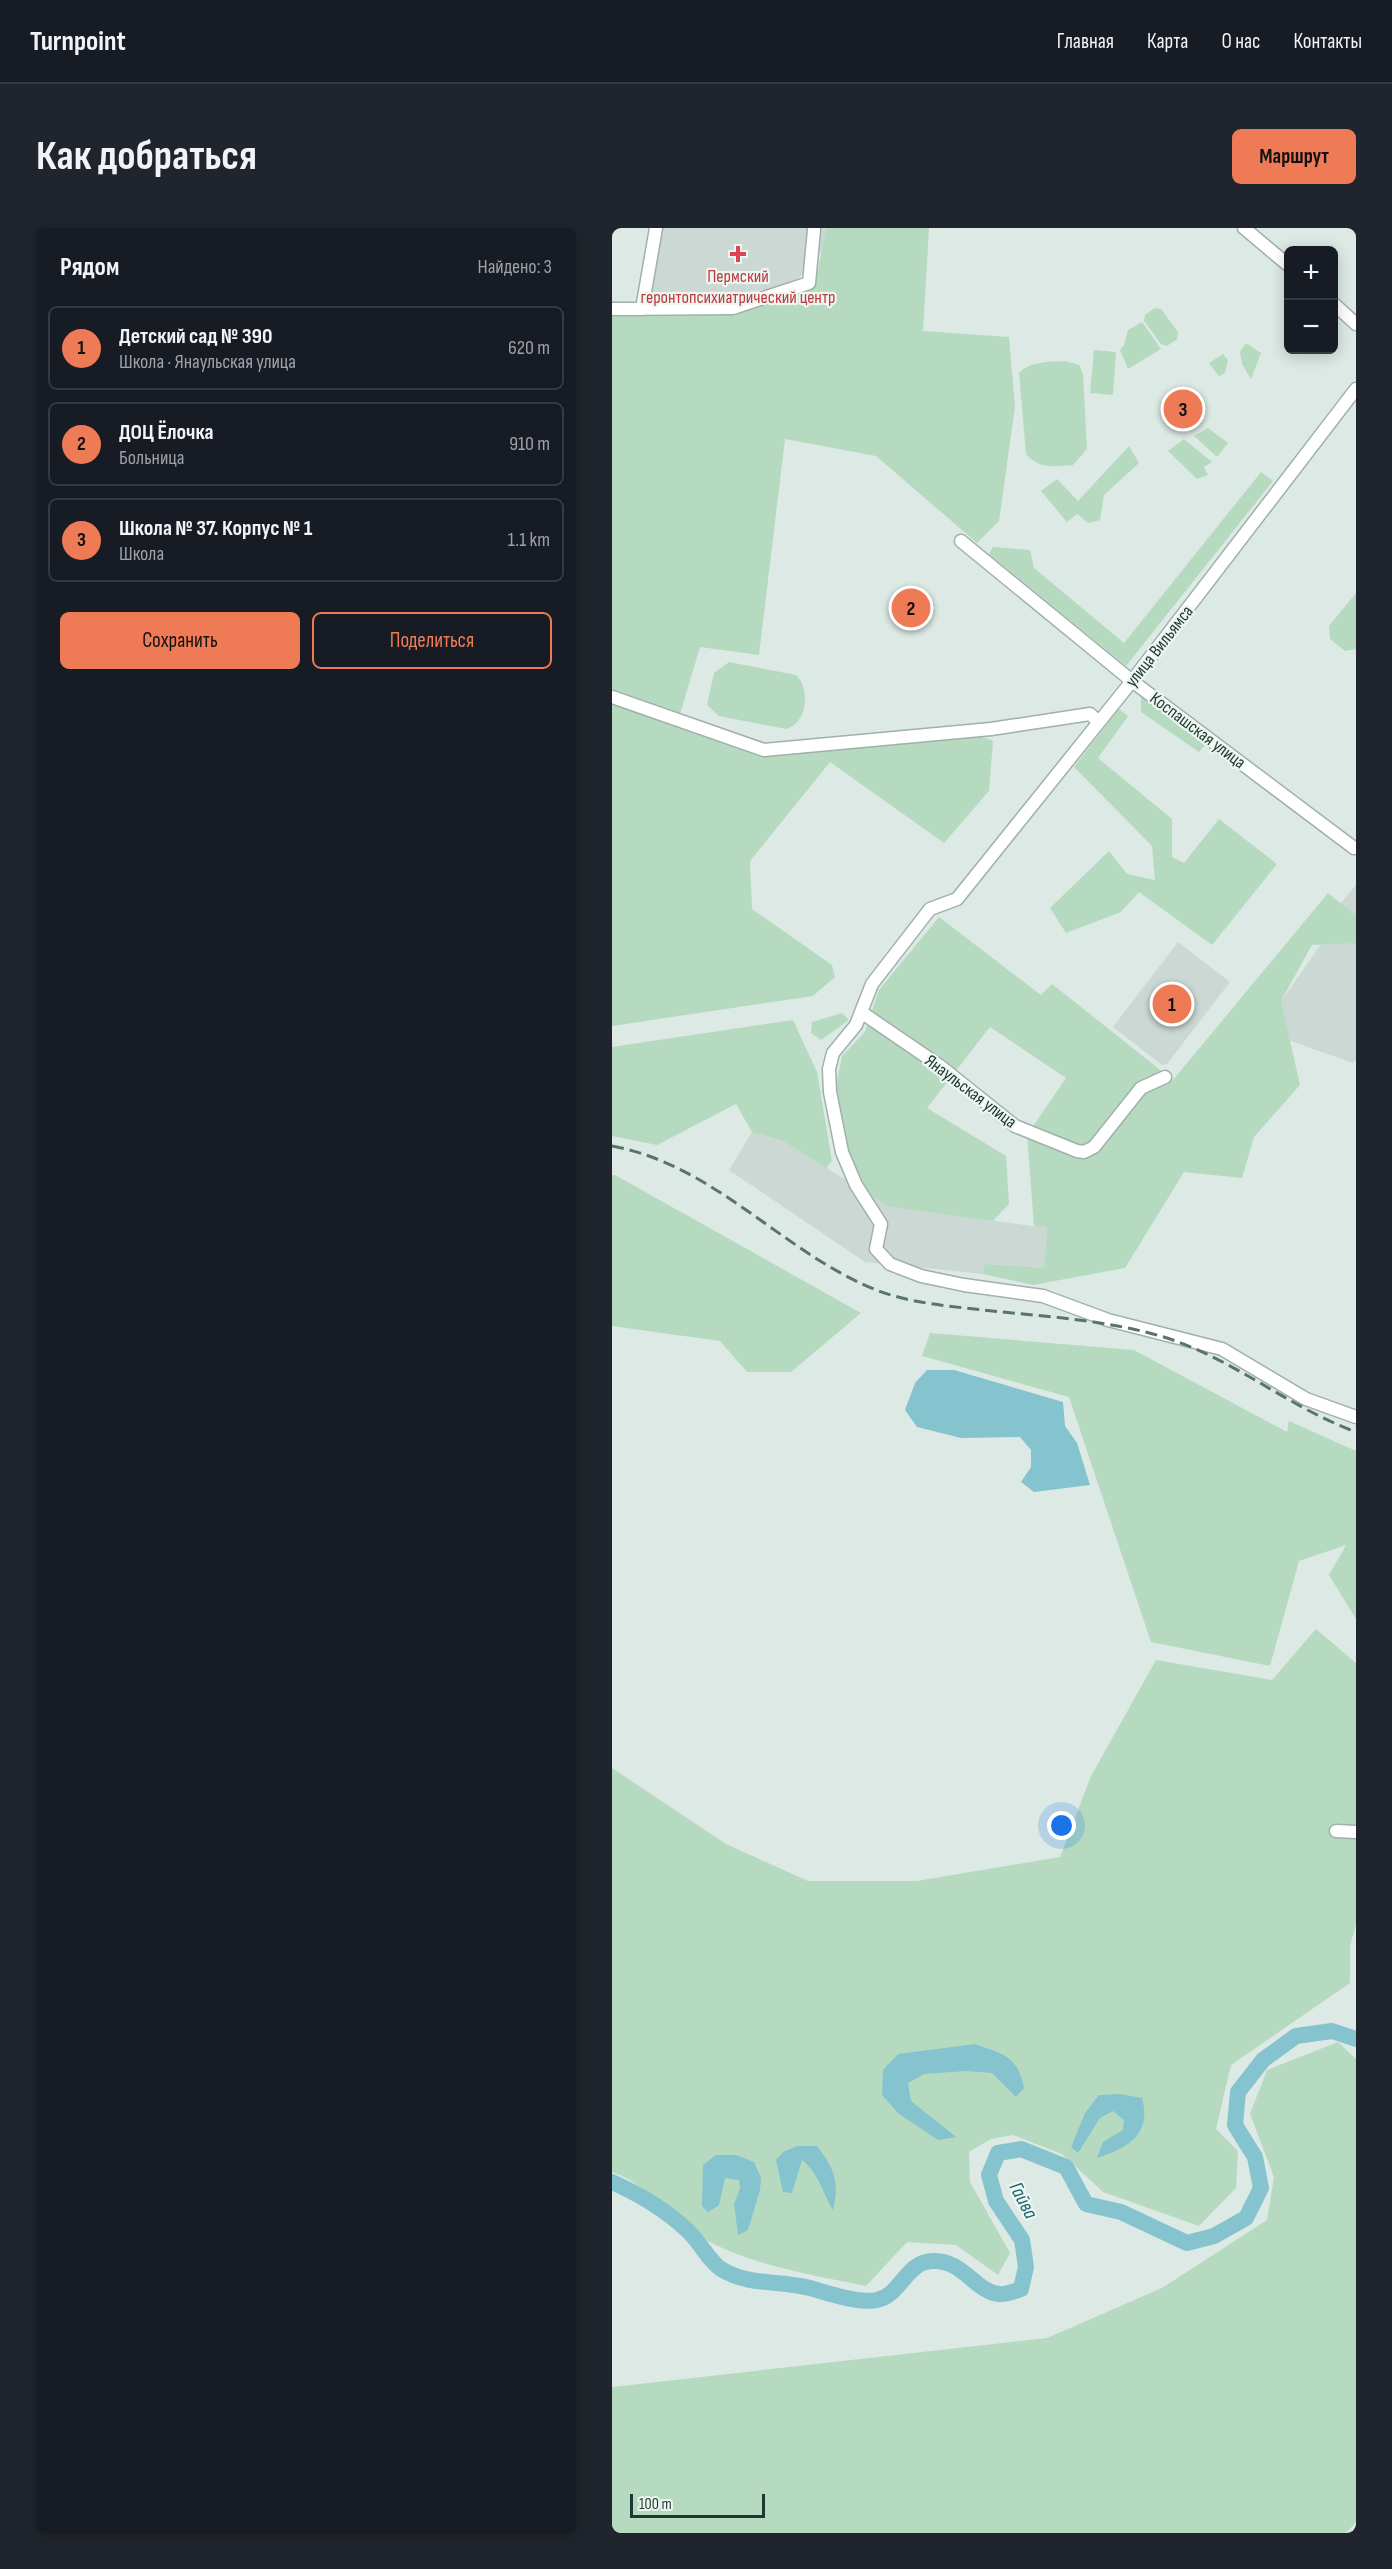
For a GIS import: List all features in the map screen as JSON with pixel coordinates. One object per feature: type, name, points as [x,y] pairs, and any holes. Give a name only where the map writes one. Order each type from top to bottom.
[{"type":"street","points":[[642,309],[656,228]]},
{"type":"street","points":[[612,309],[733,308],[809,283],[814,230]]},
{"type":"street","points":[[1250,230],[1284,261]]},
{"type":"street","points":[[1338,308],[1356,324]]},
{"type":"street","name":"улица Вильямса","points":[[861,1012],[872,984],[930,909],[957,899],[1132,681],[1356,389]]},
{"type":"street","name":"Коспашская улица","points":[[961,542],[1132,681],[1354,848]]},
{"type":"street","points":[[612,697],[764,750],[991,729],[1090,714],[1099,722]]},
{"type":"street","points":[[861,1012],[856,1025],[832,1053],[829,1069],[830,1092],[842,1152],[856,1185],[881,1224],[876,1249],[890,1264],[921,1276],[964,1285],[1044,1296],[1108,1320],[1222,1349],[1306,1399],[1356,1418]]},
{"type":"street","name":"Янаульская улица","points":[[861,1012],[940,1066],[1015,1126],[1077,1151],[1084,1152],[1094,1147],[1141,1088],[1166,1077]]},
{"type":"street","points":[[1336,1831],[1356,1832]]},
{"type":"shaded area","name":"Пермский геронтопсихиатрический центр","points":[[660,228],[841,228],[797,280],[765,290],[649,302]]},
{"type":"shaded area","points":[[1356,885],[1356,1059],[1353,1063],[1288,1040],[1281,1001],[1325,939],[1341,903]]},
{"type":"shaded area","points":[[1178,942],[1230,982],[1167,1064],[1162,1065],[1113,1027]]},
{"type":"shaded area","points":[[752,1132],[783,1141],[890,1207],[1047,1228],[1044,1268],[986,1264],[983,1274],[865,1262],[729,1170]]},
{"type":"green space","points":[[826,228],[929,228],[923,331],[1009,337],[1015,407],[999,521],[977,543],[876,456],[785,439],[759,655],[700,647],[677,724],[761,755],[972,733],[993,741],[989,791],[944,843],[830,762],[750,861],[752,909],[832,965],[835,977],[813,996],[612,1026],[612,316],[736,314],[816,280]]},
{"type":"green space","points":[[1155,308],[1161,309],[1178,332],[1177,339],[1167,346],[1161,344],[1144,321],[1145,315]]},
{"type":"green space","points":[[1142,322],[1161,349],[1128,369],[1120,350],[1124,345],[1128,330]]},
{"type":"green space","points":[[1246,343],[1261,353],[1251,379],[1242,364],[1240,352]]},
{"type":"green space","points":[[1094,350],[1116,352],[1113,395],[1090,393]]},
{"type":"green space","points":[[1223,354],[1228,360],[1225,373],[1219,376],[1209,363]]},
{"type":"green space","points":[[1065,361],[1079,365],[1083,374],[1087,449],[1073,465],[1042,465],[1026,454],[1019,373],[1034,364]]},
{"type":"green space","points":[[1208,428],[1228,443],[1217,457],[1194,436]]},
{"type":"green space","points":[[1184,439],[1212,462],[1204,467],[1208,475],[1197,479],[1168,451]]},
{"type":"green space","points":[[1129,446],[1139,463],[1104,495],[1100,520],[1088,523],[1077,514],[1067,522],[1041,491],[1057,479],[1078,501]]},
{"type":"green space","points":[[1261,472],[1273,481],[1126,666],[989,554],[993,547],[1030,550],[1034,568],[1124,643]]},
{"type":"green space","points":[[1356,593],[1356,649],[1345,651],[1330,639],[1329,626]]},
{"type":"green space","points":[[729,662],[796,675],[801,681],[805,697],[799,720],[786,729],[719,716],[707,705],[714,673]]},
{"type":"green space","points":[[1141,696],[1206,744],[1199,752],[1141,712]]},
{"type":"green space","points":[[1119,709],[1128,716],[1098,758],[1172,819],[1172,857],[1184,863],[1219,819],[1277,864],[1212,945],[1139,892],[1121,912],[1066,933],[1050,908],[1109,851],[1127,874],[1155,880],[1152,846],[1074,767]]},
{"type":"green space","points":[[1328,893],[1354,914],[1356,912],[1356,943],[1312,945],[1281,1001],[1300,1085],[1254,1137],[1242,1178],[1184,1172],[1125,1268],[1033,1285],[983,1274],[985,1264],[1044,1268],[1047,1228],[1034,1226],[1027,1135],[1066,1078],[990,1027],[927,1108],[1006,1156],[1009,1204],[993,1221],[890,1207],[865,1192],[846,1153],[835,1091],[842,1056],[865,1032],[879,990],[939,917],[1041,995],[1052,984],[1173,1080]]},
{"type":"green space","points":[[842,1013],[849,1020],[821,1040],[811,1033],[812,1022]]},
{"type":"green space","points":[[793,1020],[817,1072],[832,1161],[826,1168],[783,1141],[752,1132],[736,1104],[657,1145],[612,1136],[612,1047]]},
{"type":"green space","points":[[612,1175],[861,1313],[791,1372],[747,1372],[720,1341],[612,1326]]},
{"type":"green space","points":[[930,1333],[1134,1350],[1287,1432],[1289,1421],[1356,1451],[1356,1619],[1329,1575],[1346,1545],[1299,1561],[1270,1666],[1151,1642],[1069,1397],[922,1356]]},
{"type":"green space","points":[[1316,1629],[1356,1663],[1356,1924],[1350,1946],[1350,1983],[1231,2065],[1216,2129],[1238,2151],[1236,2188],[1199,2226],[1103,2192],[1062,2154],[1013,2135],[991,2139],[969,2152],[970,2182],[1010,2253],[998,2275],[956,2245],[907,2242],[866,2286],[763,2263],[723,2248],[680,2223],[637,2185],[612,2172],[612,1768],[726,1844],[808,1881],[917,1881],[1060,1857],[1091,1776],[1156,1660],[1272,1680]]},
{"type":"green space","points":[[1338,2042],[1356,2059],[1356,2522],[1346,2533],[612,2533],[612,2387],[1047,2338],[1162,2288],[1267,2220],[1274,2177],[1250,2114],[1267,2070]]},
{"type":"water","points":[[927,1370],[954,1370],[1063,1402],[1065,1426],[1077,1443],[1090,1485],[1034,1492],[1021,1482],[1031,1467],[1031,1450],[1020,1437],[961,1438],[917,1427],[905,1410],[915,1383]]},
{"type":"water","points":[[975,2044],[1008,2058],[1018,2069],[1024,2088],[1016,2097],[992,2073],[966,2071],[924,2074],[908,2083],[911,2101],[956,2137],[938,2140],[899,2114],[882,2095],[883,2070],[898,2054]]},
{"type":"water","points":[[1120,2094],[1142,2098],[1144,2121],[1135,2138],[1119,2149],[1097,2158],[1103,2142],[1123,2130],[1124,2120],[1113,2111],[1100,2118],[1078,2153],[1071,2147],[1085,2113],[1099,2095]]},
{"type":"water","points":[[797,2146],[817,2146],[828,2161],[834,2176],[836,2191],[833,2210],[816,2177],[802,2160],[792,2193],[783,2192],[776,2160],[783,2152]]},
{"type":"water","points":[[716,2155],[736,2155],[754,2162],[761,2178],[760,2190],[748,2230],[738,2235],[734,2204],[740,2188],[739,2180],[725,2178],[719,2205],[708,2212],[702,2206],[703,2165]]},
{"type":"waterway","name":"Гайва","points":[[612,2182],[643,2197],[661,2209],[692,2235],[716,2265],[742,2278],[799,2286],[861,2301],[870,2301],[885,2297],[916,2267],[932,2261],[952,2265],[991,2292],[1007,2293],[1021,2289],[1026,2267],[1022,2240],[996,2201],[989,2175],[998,2153],[1021,2149],[1066,2167],[1086,2204],[1121,2212],[1187,2243],[1214,2236],[1246,2218],[1261,2188],[1255,2157],[1235,2125],[1238,2092],[1263,2060],[1296,2036],[1332,2031],[1356,2039]]},
{"type":"railway","points":[[612,1146],[649,1156],[683,1171],[716,1190],[842,1274],[876,1290],[929,1303],[1089,1321],[1153,1334],[1206,1354],[1305,1408],[1356,1432]]},
{"type":"place","name":"Пермский геронтопсихиатрический центр","points":[[738,254]]},
{"type":"place","name":"Школа № 37. Корпус № 1","points":[[1183,409]]},
{"type":"place","name":"ДОЦ Ёлочка","points":[[911,608]]},
{"type":"place","name":"Детский сад № 390","points":[[1172,1004]]}]
